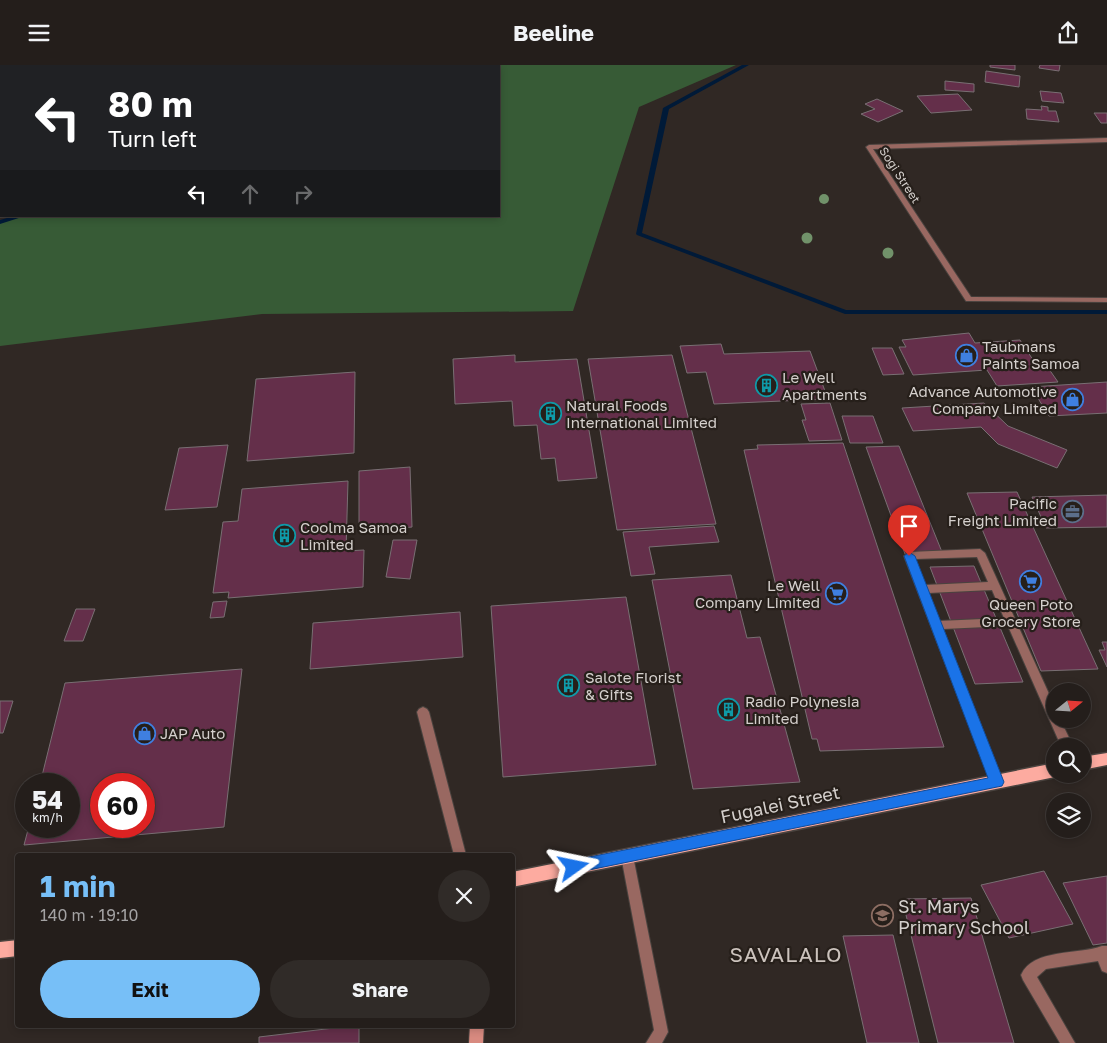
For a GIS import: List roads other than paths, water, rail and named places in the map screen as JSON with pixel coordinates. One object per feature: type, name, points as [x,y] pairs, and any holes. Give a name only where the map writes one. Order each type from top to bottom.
[{"type":"main road","points":[[1091,762],[1107,759]]},
{"type":"main road","name":"Fugalei Street","points":[[515,879],[1046,772]]},
{"type":"main road","points":[[0,950],[15,948]]},
{"type":"main road","points":[[476,1043],[477,1028]]},
{"type":"lane","name":"Sogi Street","points":[[1107,140],[869,147],[969,299],[1107,300]]},
{"type":"lane","points":[[997,782],[909,556],[980,553],[1063,738]]},
{"type":"lane","points":[[922,589],[995,586]]},
{"type":"lane","points":[[936,625],[1011,622]]},
{"type":"lane","points":[[423,712],[459,853]]},
{"type":"lane","points":[[627,856],[661,1032],[653,1043]]},
{"type":"lane","points":[[1068,1043],[1028,975],[1043,963],[1105,957]]},
{"type":"waterway","points":[[746,65],[666,108],[639,234],[845,312],[1107,312]]},
{"type":"waterway","points":[[0,222],[18,217]]},
{"type":"place","name":"Taubmans Paints Samoa","points":[[966,355]]},
{"type":"place","name":"Le Well Apartments","points":[[766,386]]},
{"type":"place","name":"Advance Automotive Company Limited","points":[[1073,400]]},
{"type":"place","name":"Natural Foods International Limited","points":[[550,414]]},
{"type":"place","name":"Pacific Freight Limited","points":[[1073,512]]},
{"type":"place","name":"Coolma Samoa Limited","points":[[284,536]]},
{"type":"place","name":"Queen Poto Grocery Store","points":[[1031,581]]},
{"type":"place","name":"Le Well Company Limited","points":[[836,594]]},
{"type":"place","name":"Salote Florist & Gifts","points":[[569,686]]},
{"type":"place","name":"Radio Polynesia Limited","points":[[729,710]]},
{"type":"place","name":"JAP Auto","points":[[144,733]]},
{"type":"place","name":"St. Marys Primary School","points":[[882,916]]},
{"type":"district","name":"SAVALALO","points":[[786,954]]}]
